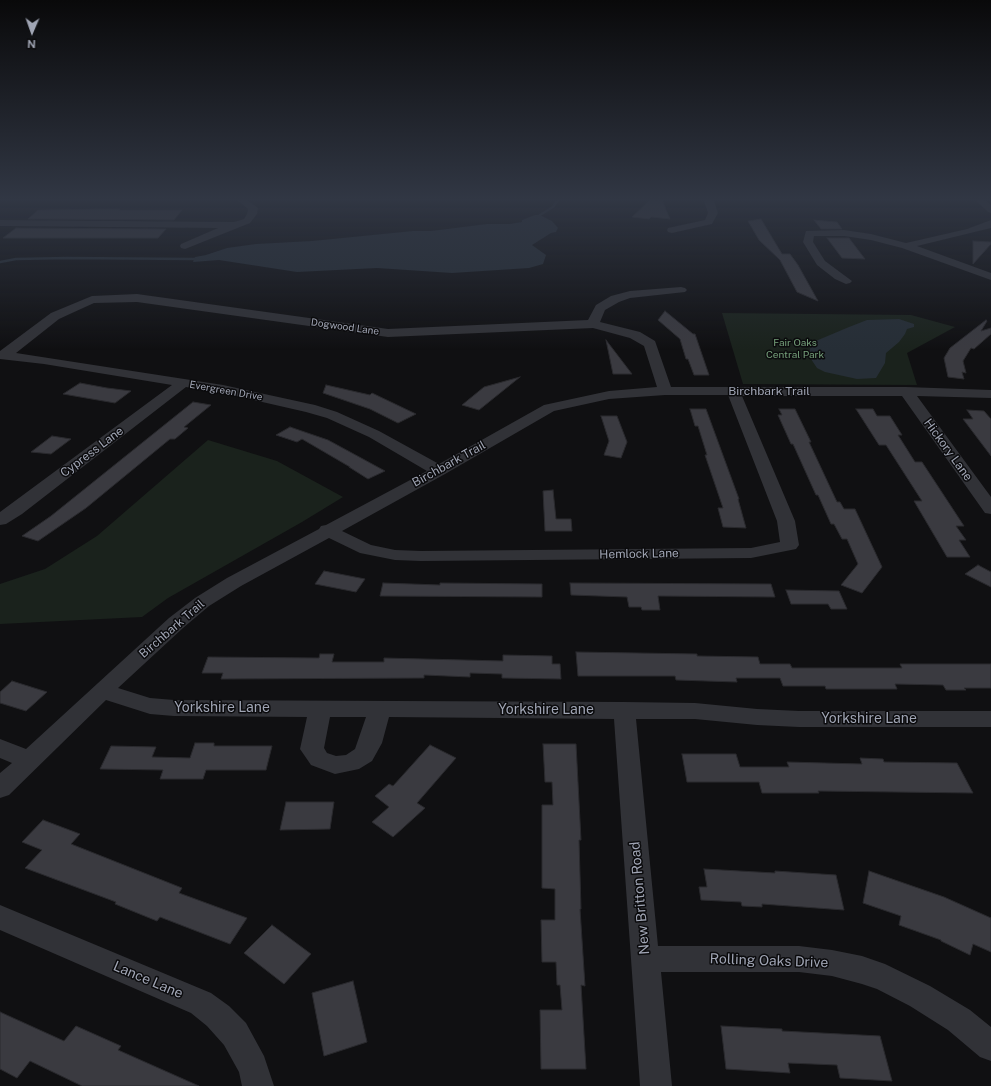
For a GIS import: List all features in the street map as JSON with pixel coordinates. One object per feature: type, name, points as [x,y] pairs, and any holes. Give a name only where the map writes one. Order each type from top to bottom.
[{"type":"street","points":[[812,249],[821,263],[846,281]]},
{"type":"street","points":[[913,249],[991,277]]},
{"type":"street","points":[[593,324],[600,308],[615,299],[630,295],[682,290]]},
{"type":"street","name":"Dogwood Lane","points":[[3,355],[55,316],[89,298],[128,297],[388,333],[593,324],[635,335],[650,344],[665,391]]},
{"type":"street","name":"Evergreen Drive","points":[[3,355],[51,361],[223,389],[310,408],[332,415],[374,434],[439,471]]},
{"type":"street","name":"Cypress Lane","points":[[0,520],[16,510],[183,383]]},
{"type":"street","name":"Birchbark Trail","points":[[0,788],[102,691],[176,623],[202,602],[234,582],[327,530],[439,471],[549,408],[609,395],[665,391],[906,392],[991,394]]},
{"type":"street","name":"Hemlock Lane","points":[[327,530],[344,540],[366,549],[395,555],[420,556],[751,553],[790,545],[786,520],[733,391]]},
{"type":"street","name":"Hickory Lane","points":[[906,392],[991,509]]},
{"type":"street","name":"Yorkshire Lane","points":[[102,691],[150,706],[174,708],[695,711],[757,717],[799,719],[991,720]]},
{"type":"street","points":[[320,709],[312,749],[319,759],[335,765],[351,762],[364,755],[370,742],[380,709]]},
{"type":"street","name":"New Britton Road","points":[[624,710],[656,1086]]},
{"type":"street","points":[[0,748],[29,760]]},
{"type":"street","name":"Lance Lane","points":[[0,918],[201,1003],[218,1016],[234,1034],[253,1067],[258,1086]]},
{"type":"street","name":"Rolling Oaks Drive","points":[[646,959],[798,959],[832,963],[862,970],[885,978],[920,996],[959,1020],[991,1046]]},
{"type":"green space","name":"Fair Oaks Central Park","points":[[722,313],[911,315],[955,327],[907,353],[917,385],[743,384]]},
{"type":"green space","points":[[208,440],[277,461],[343,497],[168,598],[142,617],[0,624],[0,584],[45,569],[97,536]]},
{"type":"shaded area","points":[[225,249],[537,249],[546,255],[543,264],[529,268],[452,273],[377,268],[297,272],[219,260],[193,262],[195,257]]},
{"type":"shaded area","points":[[899,319],[914,324],[914,327],[907,329],[899,342],[886,353],[885,363],[876,378],[857,379],[825,372],[817,368],[809,356],[811,343],[849,327],[867,320]]},
{"type":"building","points":[[768,249],[779,249],[782,254],[790,254],[798,265],[818,301],[797,292],[780,260]]},
{"type":"building","points":[[835,249],[857,249],[865,259],[842,258]]},
{"type":"building","points":[[973,249],[987,249],[973,264]]},
{"type":"building","points":[[665,311],[693,334],[695,334],[709,375],[694,375],[688,359],[686,359],[680,339],[658,320]]},
{"type":"building","points":[[986,320],[987,321],[981,331],[991,328],[991,334],[974,349],[971,348],[963,361],[966,373],[962,372],[964,379],[948,377],[944,358],[950,348]]},
{"type":"building","points":[[606,340],[632,374],[613,374]]},
{"type":"building","points":[[520,377],[479,410],[462,405],[484,387]]},
{"type":"building","points":[[80,383],[131,391],[115,403],[63,394]]},
{"type":"building","points":[[326,385],[370,395],[372,393],[416,414],[398,423],[370,409],[323,393]]},
{"type":"building","points":[[193,402],[211,405],[184,427],[188,428],[175,439],[170,439],[86,508],[38,541],[22,536],[51,516]]},
{"type":"building","points":[[690,409],[706,409],[739,499],[746,528],[723,527],[718,508],[723,508],[705,455],[707,455],[698,426],[695,426]]},
{"type":"building","points":[[779,409],[795,409],[837,502],[840,502],[844,509],[855,509],[882,567],[862,593],[841,585],[858,564],[847,539],[842,539],[834,524],[831,524],[818,495],[816,495],[778,415],[782,415]]},
{"type":"building","points":[[856,409],[873,409],[877,416],[890,416],[902,435],[898,435],[915,462],[922,462],[964,526],[956,526],[966,540],[959,540],[970,557],[947,557],[914,501],[922,501],[886,445],[879,445]]},
{"type":"building","points":[[967,410],[984,411],[991,419],[991,456],[963,419],[973,419]]},
{"type":"building","points":[[601,416],[617,416],[627,442],[621,458],[604,455],[609,441]]},
{"type":"building","points":[[290,427],[328,440],[385,471],[368,479],[302,439],[297,442],[276,435]]},
{"type":"building","points":[[52,436],[71,439],[51,454],[31,452]]},
{"type":"building","points":[[553,490],[556,519],[571,519],[572,531],[545,531],[543,491]]},
{"type":"building","points":[[978,565],[991,572],[991,587],[965,574]]},
{"type":"building","points":[[324,571],[365,579],[356,592],[315,584]]},
{"type":"building","points":[[383,583],[440,585],[440,583],[542,584],[542,597],[380,596]]},
{"type":"building","points":[[570,583],[771,584],[775,597],[658,596],[660,610],[642,610],[641,607],[629,607],[627,597],[571,595]]},
{"type":"building","points":[[786,590],[839,591],[847,609],[831,609],[828,604],[791,604]]},
{"type":"building","points":[[576,652],[697,654],[697,656],[758,657],[760,664],[790,664],[792,668],[902,668],[900,664],[991,664],[991,688],[946,690],[943,685],[895,684],[897,689],[826,689],[825,686],[783,686],[780,678],[736,678],[737,682],[676,680],[675,676],[578,676]]},
{"type":"building","points":[[320,654],[334,654],[332,662],[384,662],[384,658],[503,661],[503,655],[552,656],[552,664],[560,664],[561,679],[502,678],[502,674],[470,673],[470,677],[424,675],[424,678],[221,679],[223,673],[202,673],[208,657],[319,658]]},
{"type":"building","points":[[12,681],[47,692],[26,711],[0,703],[0,692]]},
{"type":"building","points":[[195,743],[214,743],[214,746],[272,746],[266,770],[206,770],[203,779],[160,779],[163,770],[100,769],[111,746],[156,747],[152,757],[190,758]]},
{"type":"building","points":[[543,744],[576,744],[581,840],[579,840],[580,909],[585,986],[581,985],[586,1069],[541,1069],[540,1010],[562,1010],[560,985],[557,985],[556,962],[542,962],[541,920],[555,920],[555,889],[542,888],[542,805],[553,805],[552,782],[545,782]]},
{"type":"building","points":[[430,745],[456,758],[417,803],[425,808],[393,837],[372,822],[389,807],[375,796],[389,784],[393,786]]},
{"type":"building","points":[[682,754],[736,754],[740,767],[789,767],[787,762],[862,764],[860,758],[883,759],[884,762],[957,763],[973,793],[818,791],[819,793],[762,793],[759,782],[687,782]]},
{"type":"building","points":[[286,802],[334,802],[330,829],[280,830]]},
{"type":"building","points":[[43,820],[80,834],[71,844],[182,888],[179,893],[247,918],[230,944],[160,917],[157,921],[115,904],[116,902],[25,868],[42,850],[22,842]]},
{"type":"building","points":[[704,869],[775,873],[775,871],[836,875],[844,910],[762,904],[762,907],[742,906],[741,902],[701,900],[699,887],[707,887]]},
{"type":"building","points":[[869,871],[944,897],[991,918],[991,952],[973,944],[970,955],[941,940],[899,925],[901,916],[863,903]]},
{"type":"building","points":[[272,925],[311,954],[284,984],[244,953]]},
{"type":"building","points":[[353,981],[367,1042],[324,1056],[312,993]]},
{"type":"building","points":[[0,1012],[64,1041],[76,1026],[121,1046],[118,1050],[199,1086],[82,1086],[30,1061],[17,1078],[0,1069]]},
{"type":"building","points":[[721,1026],[880,1036],[892,1081],[840,1078],[837,1065],[788,1063],[790,1073],[726,1069]]},
{"type":"waterway","points":[[0,262],[16,259],[67,258],[195,259]]}]
